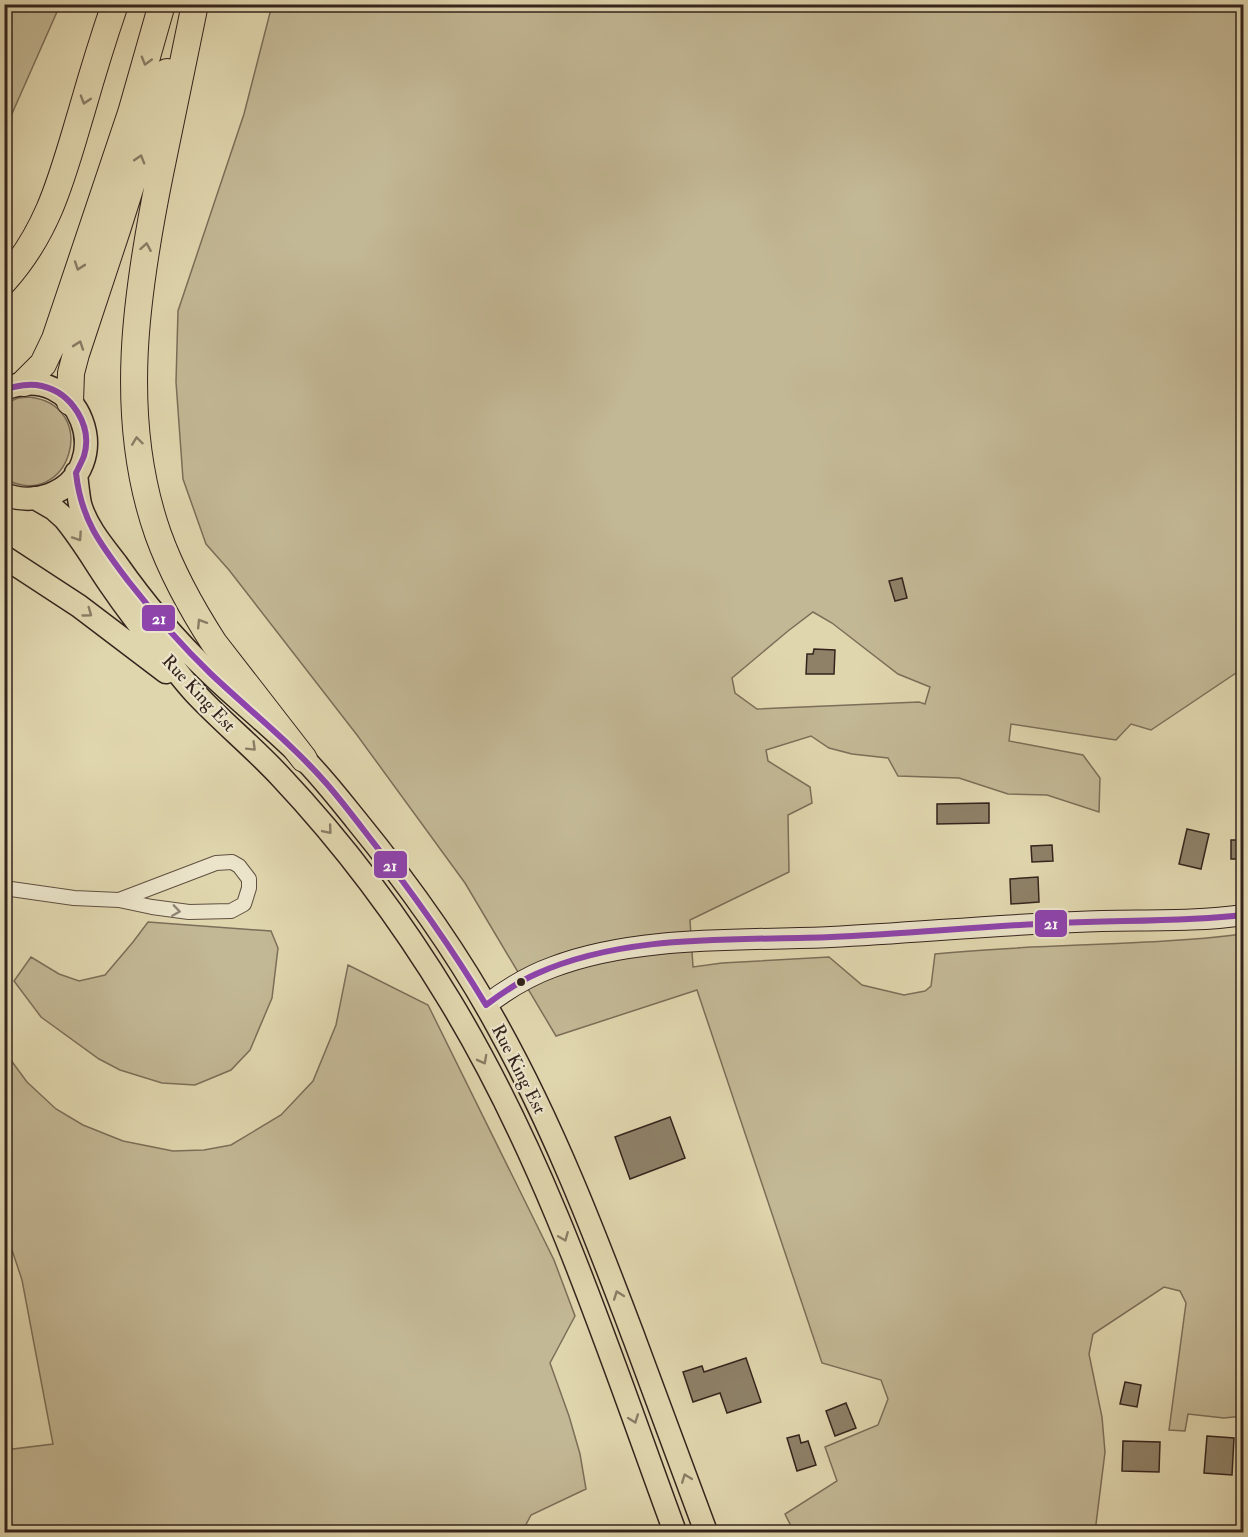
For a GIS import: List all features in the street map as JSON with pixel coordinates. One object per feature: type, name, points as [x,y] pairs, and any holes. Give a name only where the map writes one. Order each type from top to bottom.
[{"type":"highway","points":[[4,281],[32,244],[55,197],[115,4]]},
{"type":"highway","points":[[14,386],[43,364],[55,339],[131,113],[162,4]]},
{"type":"highway","points":[[70,402],[71,373],[75,354],[155,107],[193,4]]},
{"type":"highway","points":[[193,4],[140,288],[134,368],[134,416],[137,446],[145,489],[157,532],[183,591],[214,643],[304,759]]},
{"type":"main road","points":[[4,494],[35,498],[61,489],[76,473],[84,456],[86,436],[81,417],[70,402],[52,388],[38,384],[14,386]]},
{"type":"main road","name":"Rue King Est","points":[[76,473],[79,499],[85,515],[102,544],[137,592],[194,657],[304,759],[344,805],[388,860],[450,947],[486,1005],[526,1080],[573,1181],[706,1533]]},
{"type":"main road","name":"Rue King Est","points":[[35,498],[57,512],[68,523],[125,607],[194,692],[271,767],[351,857],[392,912],[455,1009],[513,1118],[546,1191],[594,1311],[675,1533]]},
{"type":"main road","points":[[4,557],[79,606],[194,692]]},
{"type":"street","points":[[4,888],[74,898],[119,900],[189,912],[231,911],[244,904],[249,879],[239,866],[232,862],[216,864],[119,900]]},
{"type":"street","points":[[486,1005],[508,988],[553,966],[590,955],[645,946],[885,934],[1059,922],[1197,920],[1244,915]]},
{"type":"shaded area","points":[[4,5],[60,5],[11,116],[5,115]]},
{"type":"shaded area","points":[[272,5],[1243,5],[1243,665],[1236,673],[1151,730],[1131,724],[1116,740],[1011,724],[1009,741],[1083,755],[1100,778],[1099,812],[1047,795],[1008,794],[959,778],[898,776],[888,758],[852,754],[829,748],[811,736],[766,750],[768,761],[810,787],[812,803],[788,815],[789,872],[690,920],[693,967],[722,963],[829,957],[862,985],[904,995],[925,991],[931,986],[935,954],[1166,941],[1243,934],[1243,1416],[1224,1418],[1188,1414],[1185,1431],[1169,1430],[1186,1303],[1180,1291],[1164,1287],[1093,1334],[1089,1354],[1102,1417],[1105,1452],[1095,1532],[794,1532],[785,1514],[837,1481],[825,1447],[878,1425],[888,1399],[881,1380],[822,1363],[697,990],[556,1036],[465,883],[357,735],[229,570],[206,544],[183,479],[176,382],[178,311],[244,114]],"holes":[[[813,612],[832,623],[898,674],[930,687],[925,704],[919,702],[757,709],[735,693],[732,678]]]},
{"type":"shaded area","points":[[29,397],[52,404],[65,418],[71,435],[69,454],[60,470],[46,482],[28,486],[5,479],[4,404],[18,398]]},
{"type":"shaded area","points":[[148,922],[271,931],[278,948],[272,998],[250,1050],[231,1070],[195,1085],[162,1083],[120,1070],[99,1059],[41,1017],[14,981],[31,957],[59,974],[79,981],[105,975]]},
{"type":"shaded area","points":[[348,965],[428,1005],[554,1260],[575,1316],[550,1363],[580,1454],[586,1489],[531,1515],[522,1532],[5,1532],[5,1450],[53,1444],[22,1280],[9,1241],[5,1236],[5,1052],[27,1082],[56,1109],[83,1125],[123,1141],[173,1151],[204,1150],[231,1145],[281,1115],[313,1081],[336,1025]]},
{"type":"building","points":[[902,578],[907,598],[895,601],[889,581]]},
{"type":"building","points":[[814,649],[835,650],[834,674],[806,674],[807,654],[813,654]]},
{"type":"building","points":[[989,803],[989,823],[937,824],[937,804]]},
{"type":"building","points":[[1187,829],[1209,834],[1201,869],[1179,864]]},
{"type":"building","points":[[1231,840],[1244,840],[1244,859],[1231,859]]},
{"type":"building","points":[[1052,845],[1053,861],[1032,862],[1031,846]]},
{"type":"building","points":[[1038,877],[1039,902],[1011,904],[1010,879]]},
{"type":"building","points":[[670,1117],[685,1158],[630,1179],[615,1137]]},
{"type":"building","points":[[746,1358],[761,1402],[727,1413],[720,1393],[693,1402],[683,1372],[702,1366],[704,1372]]},
{"type":"building","points":[[1125,1382],[1141,1385],[1137,1407],[1120,1404]]},
{"type":"building","points":[[846,1403],[856,1428],[835,1436],[826,1411]]},
{"type":"building","points":[[799,1435],[801,1443],[808,1441],[816,1465],[797,1471],[787,1438]]},
{"type":"building","points":[[1207,1436],[1234,1438],[1232,1475],[1204,1473]]},
{"type":"building","points":[[1123,1441],[1160,1442],[1159,1472],[1122,1471]]},
{"type":"transit line","name":"21","points":[[4,389],[28,385],[42,386],[53,390],[71,403],[83,423],[86,445],[84,456],[76,473]]},
{"type":"transit line","name":"21","points":[[76,473],[82,505],[94,531],[129,582],[200,663],[299,754],[331,789],[413,896],[486,1005]]},
{"type":"transit line","name":"21","points":[[486,1005],[536,974],[607,951],[644,945],[1244,915]]}]
